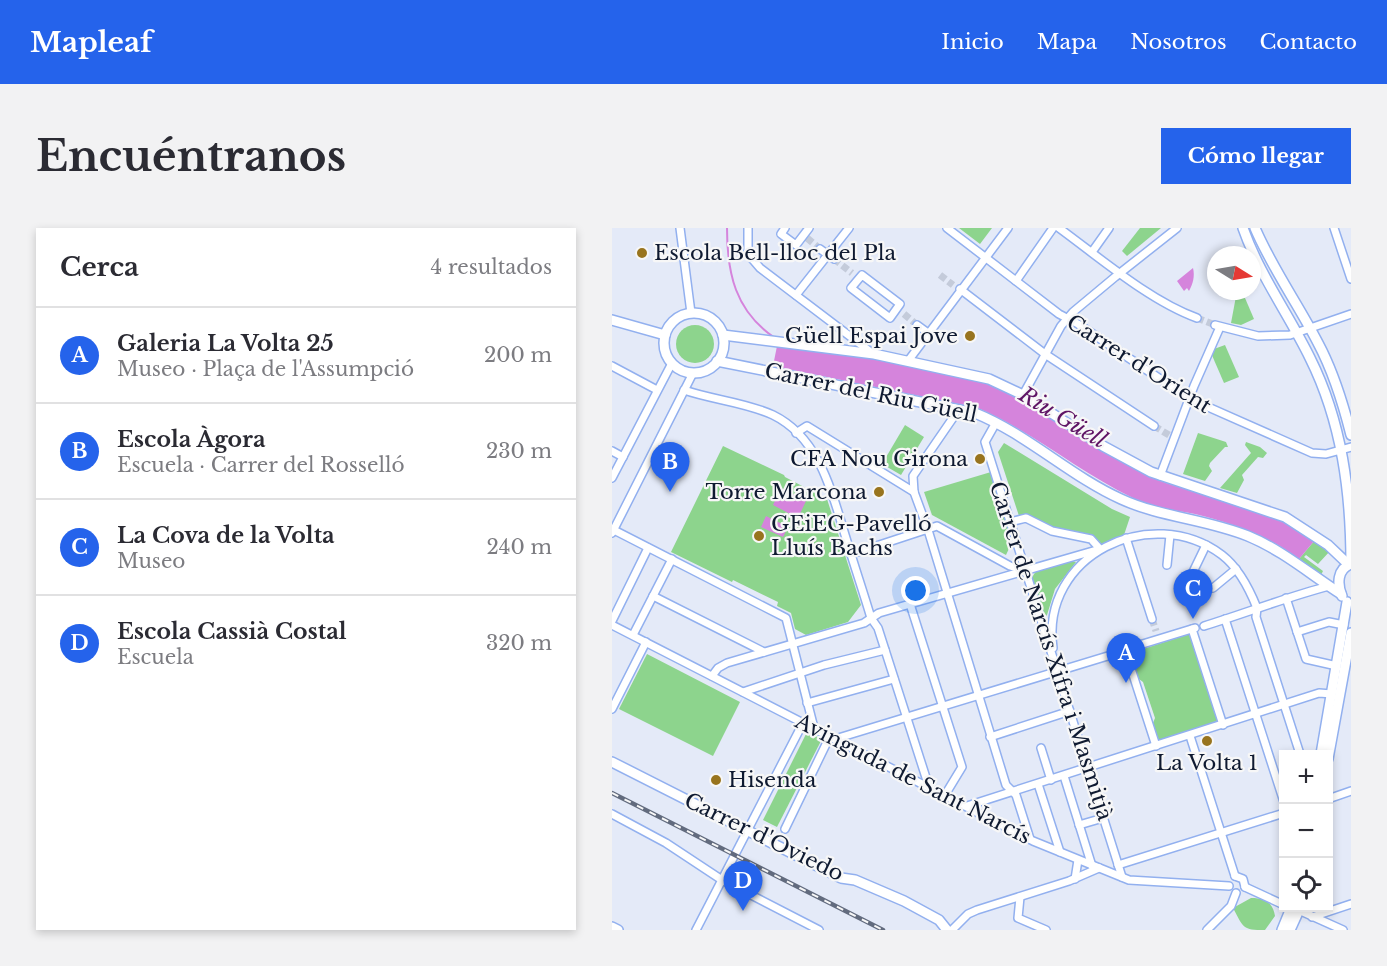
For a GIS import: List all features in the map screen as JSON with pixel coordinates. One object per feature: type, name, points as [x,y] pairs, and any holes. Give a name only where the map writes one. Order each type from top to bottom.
[{"type":"street","points":[[680,228],[691,313]]},
{"type":"street","name":"Carrer del Riu Güell","points":[[748,228],[748,254],[759,268],[874,354]]},
{"type":"street","points":[[785,228],[781,234],[796,245],[805,237],[809,228]]},
{"type":"street","points":[[796,295],[831,257],[849,228]]},
{"type":"street","name":"Carrer d'Orient","points":[[947,228],[1059,314],[1190,399],[1304,451],[1326,454],[1346,449]]},
{"type":"street","points":[[908,361],[1008,228]]},
{"type":"street","points":[[1016,281],[1053,228]]},
{"type":"street","points":[[1059,228],[1170,307],[1197,318]]},
{"type":"street","points":[[1092,252],[1109,228]]},
{"type":"street","points":[[1023,395],[1061,326],[1177,228]]},
{"type":"street","points":[[1243,228],[1311,358],[1346,449],[1350,564],[1342,568],[1339,576],[1339,588],[1346,600],[1344,625],[1321,750]]},
{"type":"street","points":[[1256,228],[1323,353],[1340,394],[1351,435]]},
{"type":"street","points":[[1334,228],[1351,279]]},
{"type":"street","points":[[820,249],[831,257]]},
{"type":"street","points":[[852,273],[859,279]]},
{"type":"street","points":[[862,275],[900,304],[897,309],[890,318],[851,288],[862,275]]},
{"type":"street","points":[[960,290],[1045,354],[1154,426]]},
{"type":"street","points":[[897,309],[904,314]]},
{"type":"street","points":[[691,313],[712,318],[723,335],[723,349],[717,361],[706,370],[693,373],[682,371],[672,363],[665,349],[665,335],[670,325],[691,313]]},
{"type":"street","points":[[1160,476],[1172,437],[1190,399],[1218,326],[1258,336],[1290,336],[1351,314]]},
{"type":"street","points":[[612,320],[665,335]]},
{"type":"street","points":[[917,325],[928,333]]},
{"type":"street","name":"Carrer del Riu Güell","points":[[723,335],[874,354],[989,379],[1023,395],[1103,446],[1160,476],[1285,517],[1328,545],[1350,564]]},
{"type":"street","name":"Carrer del Riu Güell","points":[[717,361],[955,408],[981,416],[1003,426],[1120,499],[1161,513],[1189,518],[1247,536],[1281,552],[1346,600]]},
{"type":"street","points":[[612,478],[672,363]]},
{"type":"street","points":[[612,366],[657,390]]},
{"type":"street","points":[[693,373],[612,531],[786,618],[814,728]]},
{"type":"street","points":[[684,390],[775,416],[796,433],[815,454],[828,480],[871,618],[878,628],[885,648],[929,787]]},
{"type":"street","points":[[955,408],[955,415],[913,476],[914,492],[928,530],[1006,785],[1016,795],[1030,839]]},
{"type":"street","points":[[796,433],[807,426],[914,492]]},
{"type":"street","name":"Carrer de Narcís Xifra i Masmitjà","points":[[994,426],[985,442],[1122,877]]},
{"type":"street","points":[[612,452],[623,457]]},
{"type":"street","points":[[1010,522],[1026,518],[1052,531],[1092,539],[1100,549]]},
{"type":"street","points":[[858,552],[937,526],[1010,566],[1025,570]]},
{"type":"street","points":[[712,676],[718,668],[727,663],[864,623],[879,613],[1100,549],[1126,538],[1149,534],[1170,535],[1188,538],[1221,554],[1236,569],[1246,584],[1257,608],[1256,617],[1299,750]]},
{"type":"street","points":[[1167,565],[1170,535]]},
{"type":"street","points":[[1126,538],[1152,619]]},
{"type":"street","points":[[1193,572],[1206,545]]},
{"type":"street","name":"Avinguda de Sant Narcís","points":[[648,548],[612,623],[1030,839],[1078,860],[1129,880],[1229,886]]},
{"type":"street","points":[[1057,671],[1052,626],[1059,598],[1075,571],[1100,549]]},
{"type":"street","points":[[633,635],[672,559]]},
{"type":"street","points":[[1213,588],[1236,569]]},
{"type":"street","points":[[1204,626],[1329,586]]},
{"type":"street","points":[[653,596],[764,652]]},
{"type":"street","points":[[1286,598],[1306,659],[1337,666]]},
{"type":"street","points":[[910,604],[962,768],[945,795]]},
{"type":"street","points":[[1225,619],[1279,787]]},
{"type":"street","points":[[1297,632],[1329,622],[1344,625]]},
{"type":"street","points":[[1156,746],[1123,650],[1157,635],[1194,628],[1223,725]]},
{"type":"street","points":[[1331,750],[1346,684],[1351,633]]},
{"type":"street","points":[[612,709],[646,642]]},
{"type":"street","points":[[743,692],[824,665],[885,648]]},
{"type":"street","points":[[785,829],[833,738],[1111,655]]},
{"type":"street","points":[[807,703],[894,679]]},
{"type":"street","points":[[967,806],[1319,693],[1332,694]]},
{"type":"street","points":[[990,737],[1070,711]]},
{"type":"street","points":[[696,930],[803,723]]},
{"type":"street","points":[[1190,736],[1235,876]]},
{"type":"street","points":[[1041,748],[1051,780]]},
{"type":"street","name":"Carrer d'Oviedo","points":[[612,762],[841,878],[855,880],[904,901],[939,920],[946,930]]},
{"type":"street","points":[[952,930],[968,914],[1075,879],[1096,867],[1079,825],[1064,776]]},
{"type":"street","points":[[1038,784],[1060,852]]},
{"type":"street","points":[[1333,798],[1351,791]]},
{"type":"street","points":[[612,814],[666,843],[722,880],[819,930]]},
{"type":"street","points":[[1118,865],[1279,815]]},
{"type":"street","points":[[1079,825],[1103,818]]},
{"type":"street","points":[[1075,879],[1078,860]]},
{"type":"street","points":[[1235,876],[1243,879],[1245,887],[1242,892],[1236,893],[1229,886],[1230,880],[1235,876]]},
{"type":"street","points":[[1245,887],[1279,903]]},
{"type":"street","points":[[1207,930],[1231,906],[1236,893]]},
{"type":"street","points":[[1020,897],[1018,918],[1046,930]]},
{"type":"street","points":[[1312,916],[1351,904]]},
{"type":"street","points":[[1282,930],[1293,912]]},
{"type":"street","points":[[1290,930],[1294,912]]},
{"type":"street","points":[[1304,912],[1343,930]]},
{"type":"green space","points":[[959,228],[992,228],[980,244]]},
{"type":"green space","points":[[1140,228],[1161,228],[1127,256],[1122,251]]},
{"type":"green space","points":[[1235,300],[1246,300],[1254,319],[1241,325],[1231,323]]},
{"type":"green space","points":[[695,325],[709,330],[714,344],[709,358],[695,363],[681,358],[676,344],[681,330]]},
{"type":"green space","points":[[1225,345],[1239,377],[1224,383],[1211,353],[1214,349]]},
{"type":"green space","points":[[905,425],[924,437],[901,475],[882,464]]},
{"type":"green space","points":[[1198,433],[1226,442],[1228,447],[1225,447],[1210,463],[1212,471],[1205,481],[1183,474]]},
{"type":"green space","points":[[1246,442],[1260,447],[1267,453],[1263,458],[1258,457],[1242,475],[1244,480],[1237,493],[1220,488],[1251,453],[1245,445]]},
{"type":"green space","points":[[1004,443],[1112,509],[1130,517],[1124,535],[1102,545],[1088,536],[1062,531],[1026,514],[1019,516],[998,452]]},
{"type":"green space","name":"GEiEG-Pavelló Lluís Bachs","points":[[723,446],[784,475],[827,499],[861,605],[848,622],[806,635],[795,629],[791,613],[777,606],[778,602],[671,552]]},
{"type":"green space","points":[[991,472],[1012,542],[1006,555],[932,515],[924,492]]},
{"type":"green space","points":[[1315,540],[1330,551],[1318,564],[1306,555],[1304,557],[1323,571],[1321,575],[1299,559]]},
{"type":"green space","points":[[1070,561],[1076,562],[1055,589],[1047,615],[1043,619],[1031,579],[1036,571]]},
{"type":"green space","points":[[1190,634],[1218,722],[1158,741],[1153,723],[1155,718],[1130,653]]},
{"type":"green space","points":[[647,654],[740,702],[713,756],[619,709]]},
{"type":"green space","points":[[807,732],[822,739],[777,827],[763,820]]},
{"type":"green space","points":[[1251,898],[1264,900],[1272,907],[1275,916],[1265,930],[1244,926],[1233,908]]},
{"type":"shaded area","points":[[1193,268],[1192,286],[1189,291],[1187,288],[1184,291],[1177,281]]},
{"type":"shaded area","points":[[777,346],[874,358],[988,383],[1035,407],[1136,470],[1166,483],[1284,521],[1315,540],[1299,559],[1263,537],[1236,526],[1195,514],[1155,506],[1133,498],[1018,429],[978,408],[773,366]]},
{"type":"shaded area","points":[[781,488],[806,501],[798,518],[773,505]]},
{"type":"shaded area","points":[[766,516],[788,527],[783,537],[761,527]]},
{"type":"waterway","points":[[727,228],[729,260],[736,290],[751,316],[775,338]]},
{"type":"tunnel","points":[[807,238],[820,249]]},
{"type":"tunnel","points":[[834,259],[852,273]]},
{"type":"tunnel","points":[[940,275],[953,285]]},
{"type":"tunnel","points":[[904,314],[917,325]]},
{"type":"tunnel","points":[[1197,318],[1215,325]]},
{"type":"tunnel","points":[[1154,426],[1169,435]]},
{"type":"tunnel","points":[[1152,619],[1156,631]]},
{"type":"railway","points":[[612,793],[883,930]]},
{"type":"place","name":"Escola Bell-lloc del Pla","points":[[642,253]]},
{"type":"place","name":"Güell Espai Jove","points":[[970,336]]},
{"type":"place","name":"CFA Nou Girona","points":[[980,459]]},
{"type":"place","name":"Escola Àgora","points":[[670,492]]},
{"type":"place","name":"Torre Marcona","points":[[879,492]]},
{"type":"place","name":"GEiEG-Pavelló Lluís Bachs","points":[[759,536]]},
{"type":"place","name":"La Cova de la Volta","points":[[1193,619]]},
{"type":"place","name":"Galeria La Volta 25","points":[[1126,683]]},
{"type":"place","name":"La Volta 1","points":[[1207,741]]},
{"type":"place","name":"Hisenda","points":[[716,780]]},
{"type":"place","name":"Escola Cassià Costal","points":[[743,911]]},
{"type":"water label","name":"Riu Güell","points":[[1063,417]]}]
